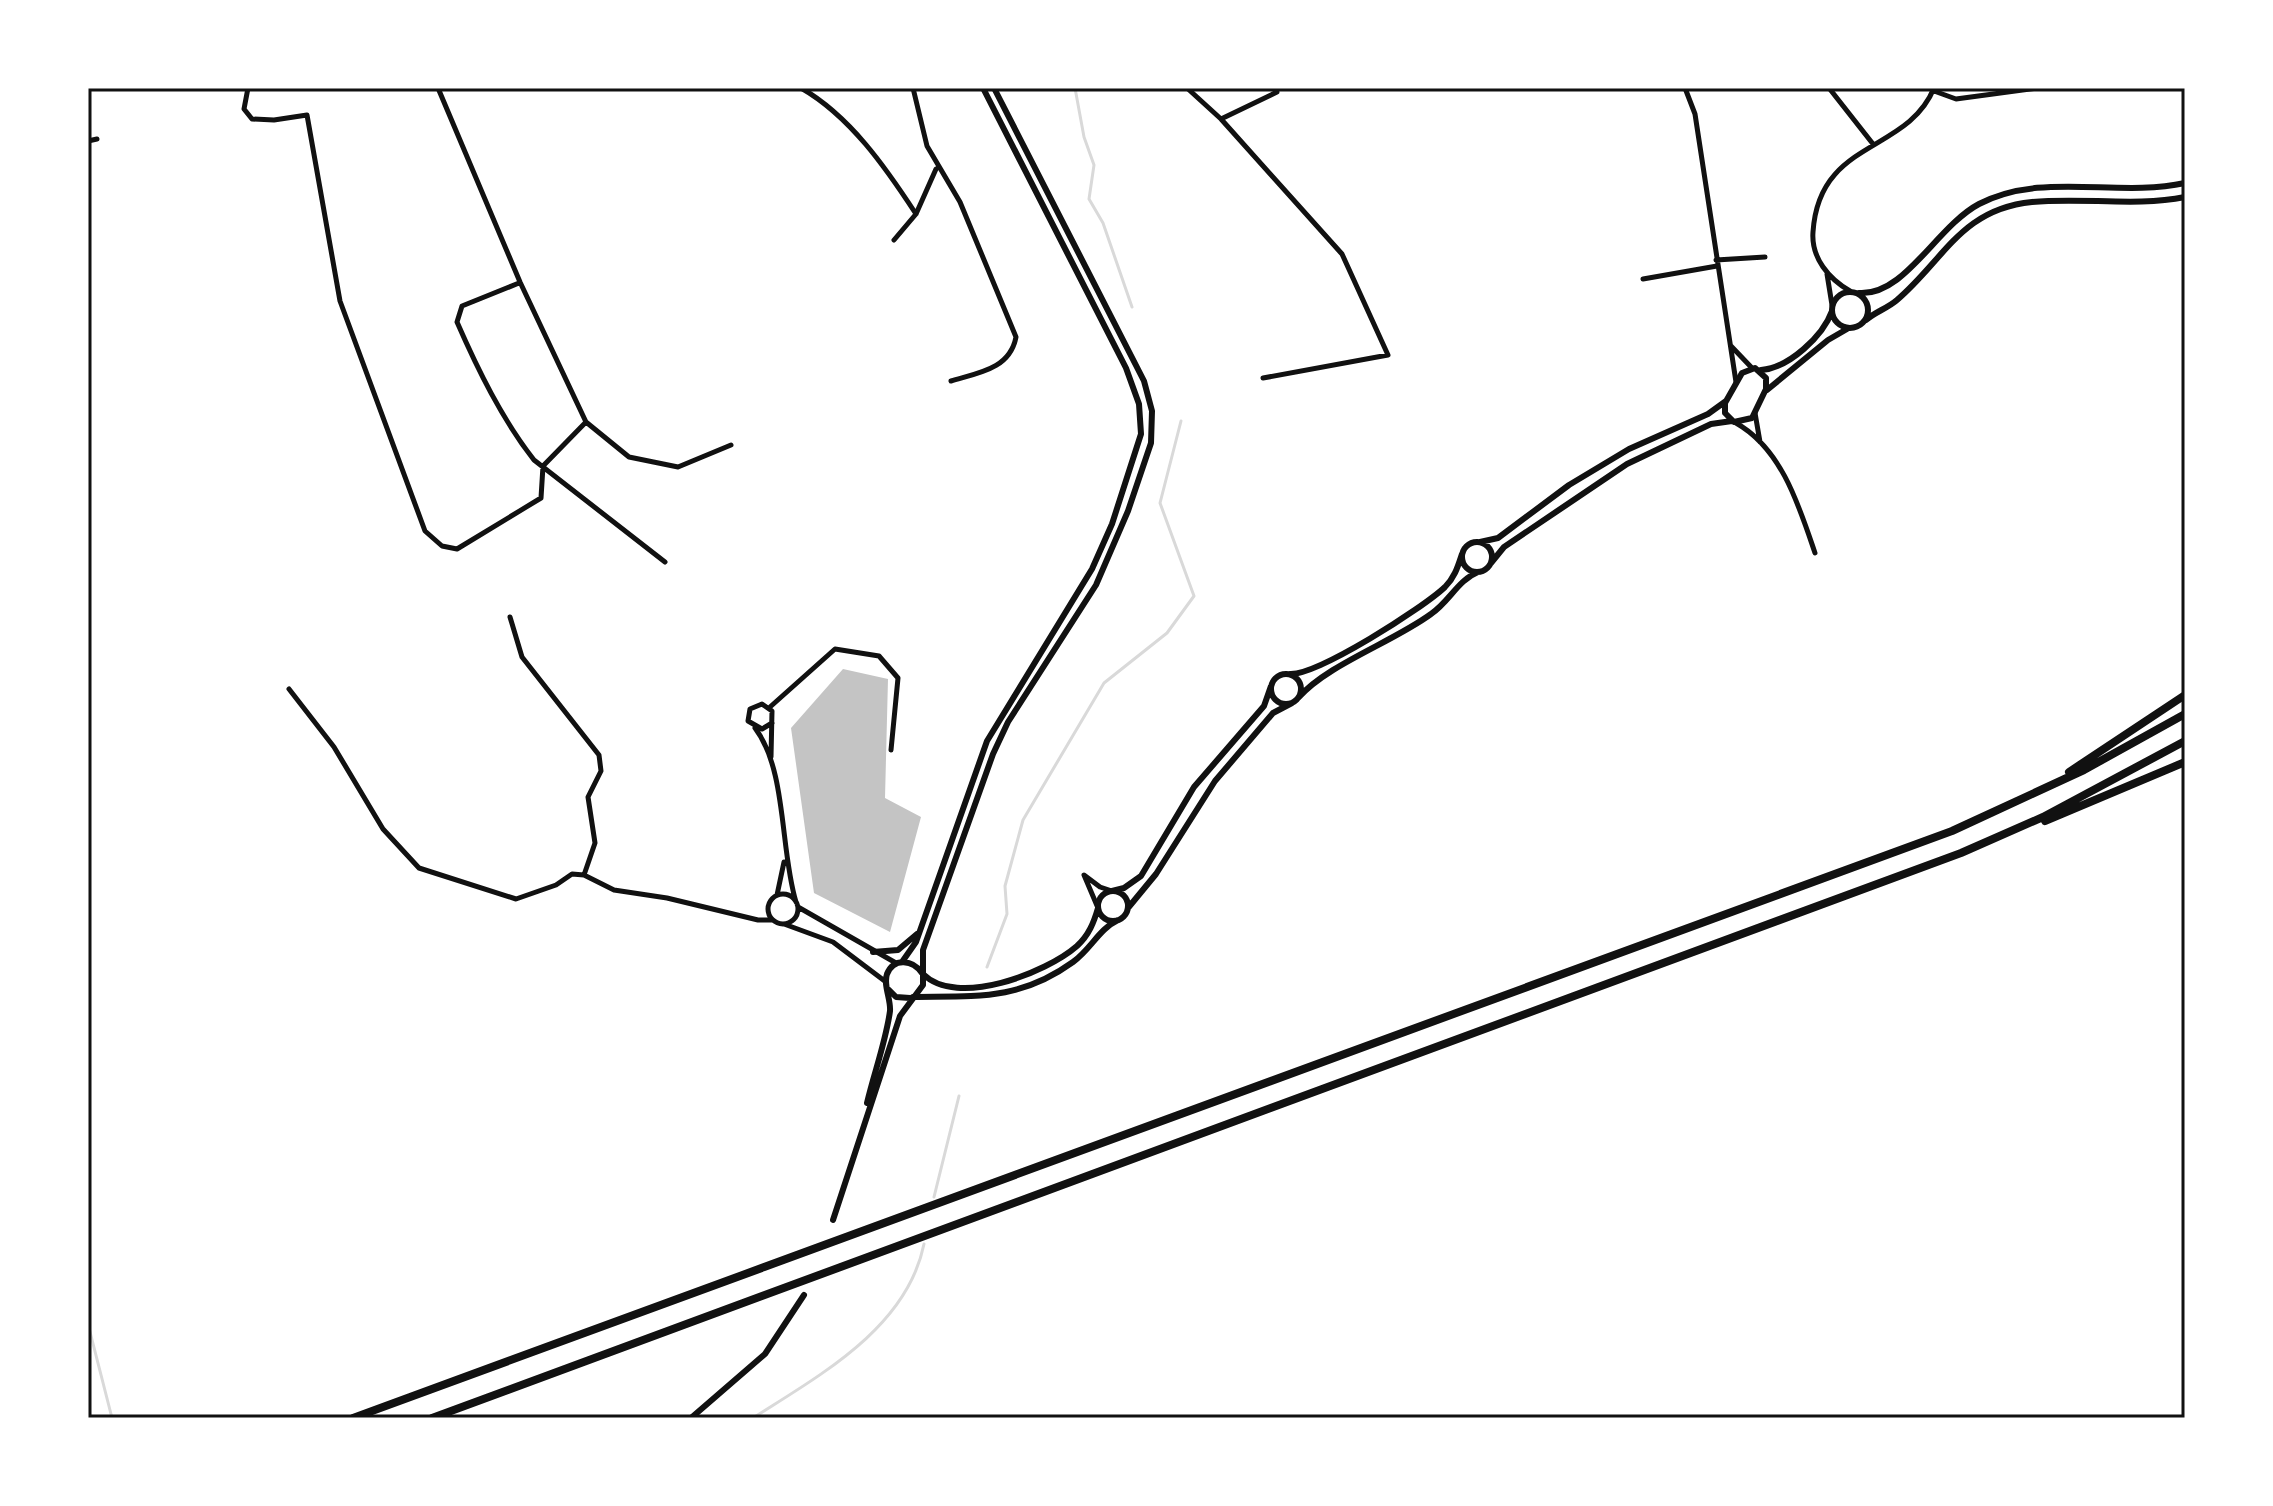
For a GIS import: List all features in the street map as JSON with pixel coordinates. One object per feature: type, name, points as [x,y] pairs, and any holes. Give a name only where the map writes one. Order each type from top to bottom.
[{"type":"highway","points":[[1994,813],[2103,752],[2185,695]]},
{"type":"highway","points":[[353,1418],[1994,813],[2084,770],[2185,714]]},
{"type":"highway","points":[[1928,865],[2043,817],[2185,741]]},
{"type":"highway","points":[[432,1418],[2057,817],[2185,762]]},
{"type":"street","points":[[248,88],[244,109],[252,119],[274,120],[307,115],[340,301],[425,531],[442,546],[457,549],[541,498],[543,466],[586,422]]},
{"type":"street","points":[[438,88],[520,282],[586,422],[629,457],[678,467],[731,445]]},
{"type":"street","points":[[801,88],[840,118],[889,173],[916,214]]},
{"type":"street","points":[[913,88],[927,146],[937,168],[960,202],[1016,337],[1014,349],[1005,361],[951,381]]},
{"type":"street","points":[[855,1153],[889,1016],[889,970],[900,962],[919,931],[982,751],[1010,699],[1099,555],[1134,464],[1141,434],[1139,404],[1121,356],[983,88]]},
{"type":"street","points":[[833,1220],[900,1016],[923,985],[923,950],[993,754],[1008,722],[1085,603],[1114,549],[1148,457],[1153,426],[1149,395],[1137,365],[994,88]]},
{"type":"street","points":[[1187,88],[1221,119],[1342,254],[1388,355],[1263,378]]},
{"type":"street","points":[[1221,119],[1277,92],[1276,88]]},
{"type":"street","points":[[1685,88],[1695,114],[1736,384]]},
{"type":"street","points":[[1829,88],[1873,144]]},
{"type":"street","points":[[1848,328],[1837,322],[1827,273],[1812,240],[1814,217],[1825,185],[1844,163],[1907,122],[1934,90],[1956,99],[2038,88]]},
{"type":"street","points":[[2048,88],[2129,88]]},
{"type":"street","points":[[88,141],[97,139]]},
{"type":"street","points":[[894,240],[916,214],[937,168]]},
{"type":"street","points":[[1827,273],[1850,291],[1859,293],[1888,288],[1950,223],[1979,204],[2007,193],[2044,188],[2155,187],[2185,183]]},
{"type":"street","points":[[1765,392],[1828,340],[1848,328],[1858,327],[1897,300],[1961,232],[1998,210],[2036,201],[2185,197]]},
{"type":"street","points":[[1643,279],[1717,263],[1765,257]]},
{"type":"street","points":[[520,282],[462,306],[457,322],[476,365],[520,442],[543,466],[665,562]]},
{"type":"street","points":[[1815,553],[1792,488],[1761,443],[1724,410],[1742,373],[1779,365],[1818,335],[1838,296],[1850,291]]},
{"type":"street","points":[[1859,293],[1869,308],[1866,320]]},
{"type":"street","points":[[289,689],[334,747],[383,829],[419,868],[516,899],[556,885],[572,874],[584,875],[614,890],[667,898],[758,920],[772,920],[833,942],[868,965],[902,999],[971,998],[1017,990],[1067,966],[1088,949],[1104,928],[1118,920],[1156,874],[1215,781],[1273,713],[1295,701],[1316,681],[1431,614],[1463,581],[1491,563],[1504,547],[1627,464],[1711,424],[1750,420],[1765,392],[1767,381],[1730,345]]},
{"type":"street","points":[[777,895],[786,894],[873,952],[914,964],[922,973],[947,988],[974,987],[1014,979],[1078,945],[1092,926],[1100,898],[1130,885],[1145,871],[1181,805],[1264,706],[1276,677],[1319,668],[1436,595],[1455,573],[1467,545],[1498,538],[1569,485],[1609,461],[1708,414],[1726,401]]},
{"type":"street","points":[[1755,411],[1761,443]]},
{"type":"street","points":[[1480,542],[1490,550],[1491,563]]},
{"type":"street","points":[[1462,554],[1466,568],[1478,572]]},
{"type":"street","points":[[510,617],[522,657],[599,755],[601,771],[588,797],[594,852],[584,875]]},
{"type":"street","points":[[770,707],[835,649],[879,656],[898,678],[891,750]]},
{"type":"street","points":[[1290,674],[1300,682],[1295,701]]},
{"type":"street","points":[[1271,686],[1276,700],[1295,701]]},
{"type":"street","points":[[770,707],[757,704],[750,709],[748,721],[755,728],[771,762]]},
{"type":"street","points":[[770,707],[771,762],[785,857],[797,904],[795,918],[784,924]]},
{"type":"street","points":[[755,728],[766,728],[772,723]]},
{"type":"street","points":[[772,920],[768,906],[777,895],[785,857]]},
{"type":"street","points":[[1118,920],[1106,920],[1084,875],[1100,887],[1123,895],[1128,908]]},
{"type":"street","points":[[873,952],[898,950],[919,931]]},
{"type":"street","points":[[691,1418],[765,1354],[804,1295]]},
{"type":"building","points":[[843,669],[888,679],[885,798],[921,817],[890,932],[814,893],[791,728]]},
{"type":"waterway","points":[[1075,88],[1084,137],[1094,165],[1089,199],[1103,223],[1132,307]]},
{"type":"waterway","points":[[987,967],[1007,914],[1005,886],[1023,820],[1104,683],[1167,633],[1194,596],[1160,503],[1181,421]]},
{"type":"waterway","points":[[934,1197],[959,1096]]},
{"type":"waterway","points":[[753,1418],[832,1366],[880,1325],[900,1301],[915,1274],[924,1244]]},
{"type":"waterway","points":[[88,1324],[112,1418]]}]
